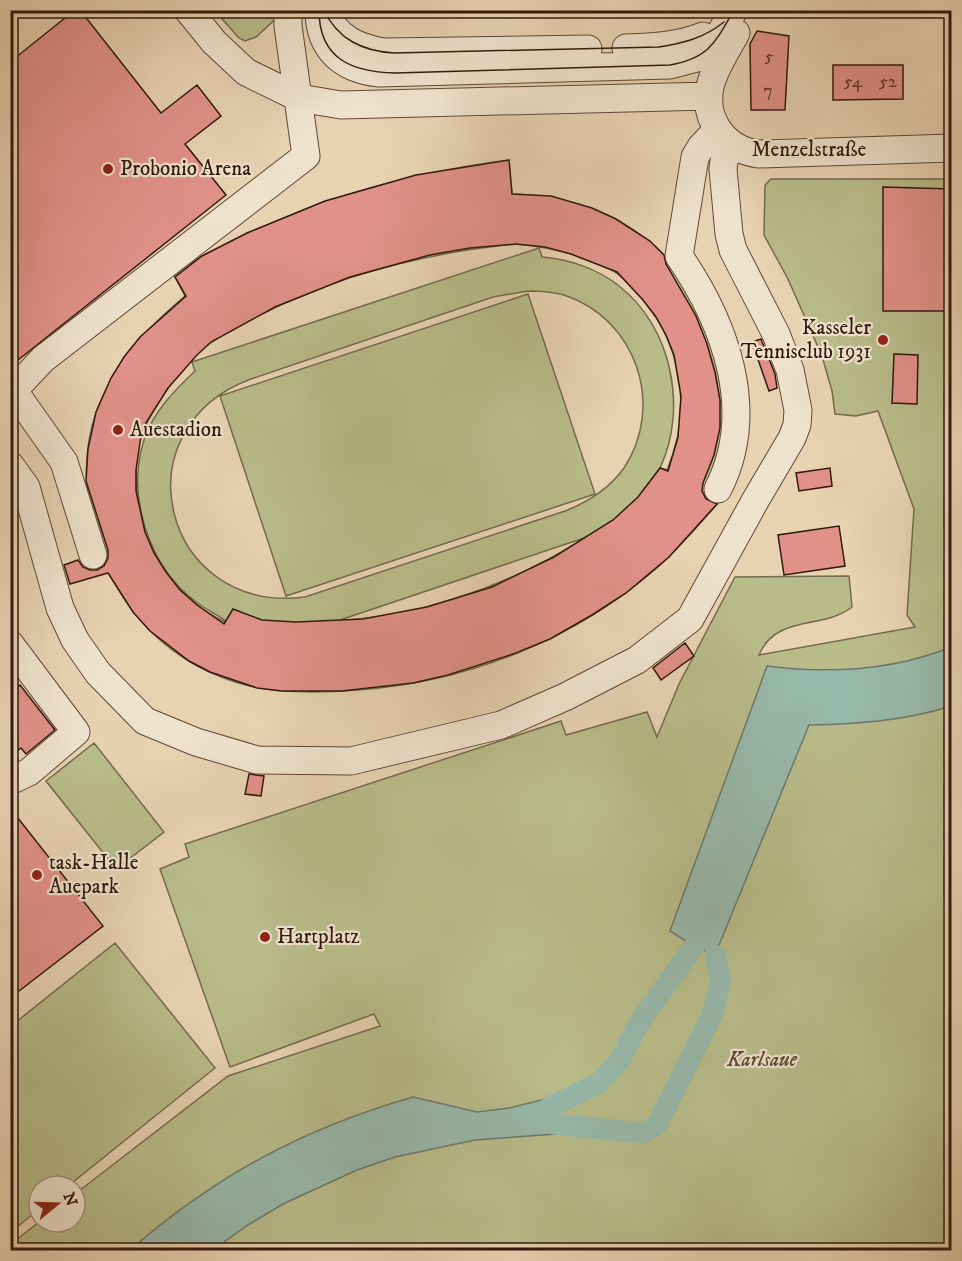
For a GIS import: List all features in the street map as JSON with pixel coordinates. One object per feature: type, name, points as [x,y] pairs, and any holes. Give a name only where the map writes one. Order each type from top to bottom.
[{"type":"street","points":[[188,10],[214,42],[246,72],[299,98],[341,105],[705,96]]},
{"type":"street","points":[[319,10],[322,34],[338,58],[355,68],[379,73],[670,65],[697,58],[728,24]]},
{"type":"street","points":[[324,10],[328,20],[339,34],[351,42],[371,50],[394,53],[659,47],[684,43],[728,24]]},
{"type":"street","points":[[93,555],[64,462],[12,393],[44,359],[306,156],[288,18]]},
{"type":"street","points":[[10,465],[26,487],[60,608],[75,640],[98,673],[145,721],[196,742],[257,760],[351,761],[501,725],[565,697],[637,660],[690,619],[792,438],[798,410],[790,370],[776,334],[733,250],[729,234],[723,169],[724,137],[705,96],[715,73],[728,24]]},
{"type":"street","points":[[338,58],[341,105]]},
{"type":"street","points":[[718,489],[734,442],[736,412],[734,381],[715,318],[679,256],[695,157],[701,147],[724,137]]},
{"type":"street","name":"Menzelstraße","points":[[724,137],[749,153],[759,154],[951,148]]},
{"type":"street","points":[[10,644],[76,732],[29,772],[10,781]]},
{"type":"green space","points":[[215,11],[284,11],[256,37],[245,41],[239,38]]},
{"type":"green space","name":"Auestadion","points":[[509,160],[512,194],[565,201],[614,218],[655,247],[673,267],[700,306],[708,322],[724,396],[725,424],[708,496],[718,503],[658,567],[626,593],[555,636],[479,667],[439,678],[399,685],[327,692],[265,689],[235,682],[208,671],[183,657],[141,621],[124,599],[110,574],[100,548],[89,507],[86,467],[92,426],[103,395],[132,348],[185,296],[173,273],[254,231],[335,199],[377,186],[463,167]],"holes":[[[516,244],[565,252],[612,270],[628,283],[652,311],[673,354],[681,400],[680,424],[667,470],[660,468],[673,420],[673,395],[670,370],[663,346],[652,323],[637,303],[611,280],[583,266],[542,257],[539,248],[192,362],[195,371],[159,411],[144,440],[139,462],[140,506],[154,549],[165,569],[195,601],[226,621],[209,613],[180,589],[168,575],[149,543],[139,507],[136,470],[139,443],[148,421],[172,383],[191,361],[230,331],[321,288],[352,277],[417,260],[449,253]],[[528,291],[564,295],[589,307],[610,323],[626,344],[637,367],[642,392],[642,418],[636,444],[624,468],[605,488],[590,499],[565,511],[305,597],[256,595],[218,578],[190,549],[174,514],[171,475],[183,437],[209,403],[251,379],[493,297]],[[587,537],[520,574],[473,593],[400,613],[340,620]]]},
{"type":"green space","name":"Karlsaue","points":[[771,179],[951,179],[951,1250],[11,1250],[11,1244],[27,1231],[27,1234],[87,1234],[87,1185],[228,1076],[380,1026],[374,1014],[230,1067],[160,869],[189,857],[185,844],[561,721],[566,735],[647,712],[657,737],[679,684],[735,577],[849,576],[852,607],[840,614],[777,633],[767,642],[759,655],[915,627],[907,615],[914,509],[878,411],[856,416],[835,414],[832,391],[822,356],[788,279],[764,235],[765,185]]},
{"type":"green space","points":[[528,294],[595,494],[286,596],[220,396]]},
{"type":"green space","points":[[94,743],[164,832],[116,869],[46,781]]},
{"type":"green space","points":[[115,943],[215,1068],[83,1174],[27,1174],[27,1219],[11,1232],[11,1026]]},
{"type":"shaded area","points":[[951,647],[951,706],[881,721],[809,725],[715,955],[694,946],[670,931],[767,666],[837,670],[883,666]]},
{"type":"shaded area","points":[[413,1097],[477,1112],[509,1108],[546,1099],[556,1134],[475,1140],[395,1157],[357,1170],[283,1204],[213,1250],[130,1250],[195,1199],[262,1157],[334,1124]]},
{"type":"building","name":"Probonio Arena","points":[[75,10],[80,10],[161,113],[197,85],[221,116],[185,144],[226,195],[18,360],[10,351],[10,62]]},
{"type":"building","points":[[757,31],[789,36],[785,110],[751,110],[750,44]]},
{"type":"building","points":[[833,65],[903,65],[903,99],[833,100]]},
{"type":"building","name":"Auestadion","points":[[509,160],[512,194],[551,196],[592,208],[616,219],[650,241],[664,255],[666,264],[696,316],[715,372],[720,400],[720,428],[702,491],[706,499],[717,504],[669,557],[626,593],[550,639],[516,653],[448,675],[413,683],[342,691],[282,691],[257,688],[210,672],[189,661],[150,631],[133,612],[108,573],[70,584],[64,565],[78,560],[83,567],[97,570],[104,566],[108,558],[108,550],[86,481],[88,449],[96,412],[111,378],[124,357],[140,337],[186,296],[175,277],[202,256],[247,233],[325,201],[416,175]],"holes":[[[516,244],[545,247],[571,254],[617,272],[643,300],[666,335],[674,355],[681,396],[678,437],[668,471],[660,468],[638,497],[613,520],[554,557],[492,587],[427,607],[363,619],[296,622],[262,620],[233,609],[224,624],[180,590],[154,553],[145,532],[136,491],[136,470],[142,429],[168,388],[197,355],[211,342],[275,307],[350,277],[430,255],[470,248]]]},
{"type":"building","points":[[883,187],[951,189],[951,311],[883,311]]},
{"type":"building","points":[[761,339],[775,374],[777,388],[769,391],[752,342]]},
{"type":"building","points":[[894,354],[918,355],[917,404],[892,403]]},
{"type":"building","points":[[830,468],[832,486],[799,491],[796,473]]},
{"type":"building","points":[[839,526],[845,566],[784,575],[778,535]]},
{"type":"building","points":[[685,643],[694,656],[661,680],[653,668]]},
{"type":"building","points":[[20,685],[55,730],[26,754],[21,748],[10,756],[10,693]]},
{"type":"building","points":[[249,774],[264,776],[261,796],[245,794]]},
{"type":"building","name":"task-Halle Auepark","points":[[10,808],[103,926],[10,998]]},
{"type":"waterway","points":[[548,1108],[599,1083],[620,1060],[639,1023],[694,946]]},
{"type":"waterway","points":[[553,1124],[643,1133],[657,1125],[712,1015],[721,979],[715,955]]},
{"type":"tram line","points":[[319,10],[325,40],[341,60],[365,70],[395,73],[670,65],[694,58],[710,47],[734,10]]},
{"type":"tram line","points":[[324,10],[336,29],[353,42],[372,50],[394,53],[659,47],[693,39],[724,22]]},
{"type":"place","name":"Probonio Arena","points":[[108,169]]},
{"type":"place","name":"Kasseler Tennisclub 1931","points":[[883,340]]},
{"type":"place","name":"Auestadion","points":[[118,430]]},
{"type":"place","name":"task-Halle Auepark","points":[[37,875]]},
{"type":"place","name":"Hartplatz","points":[[265,937]]}]
